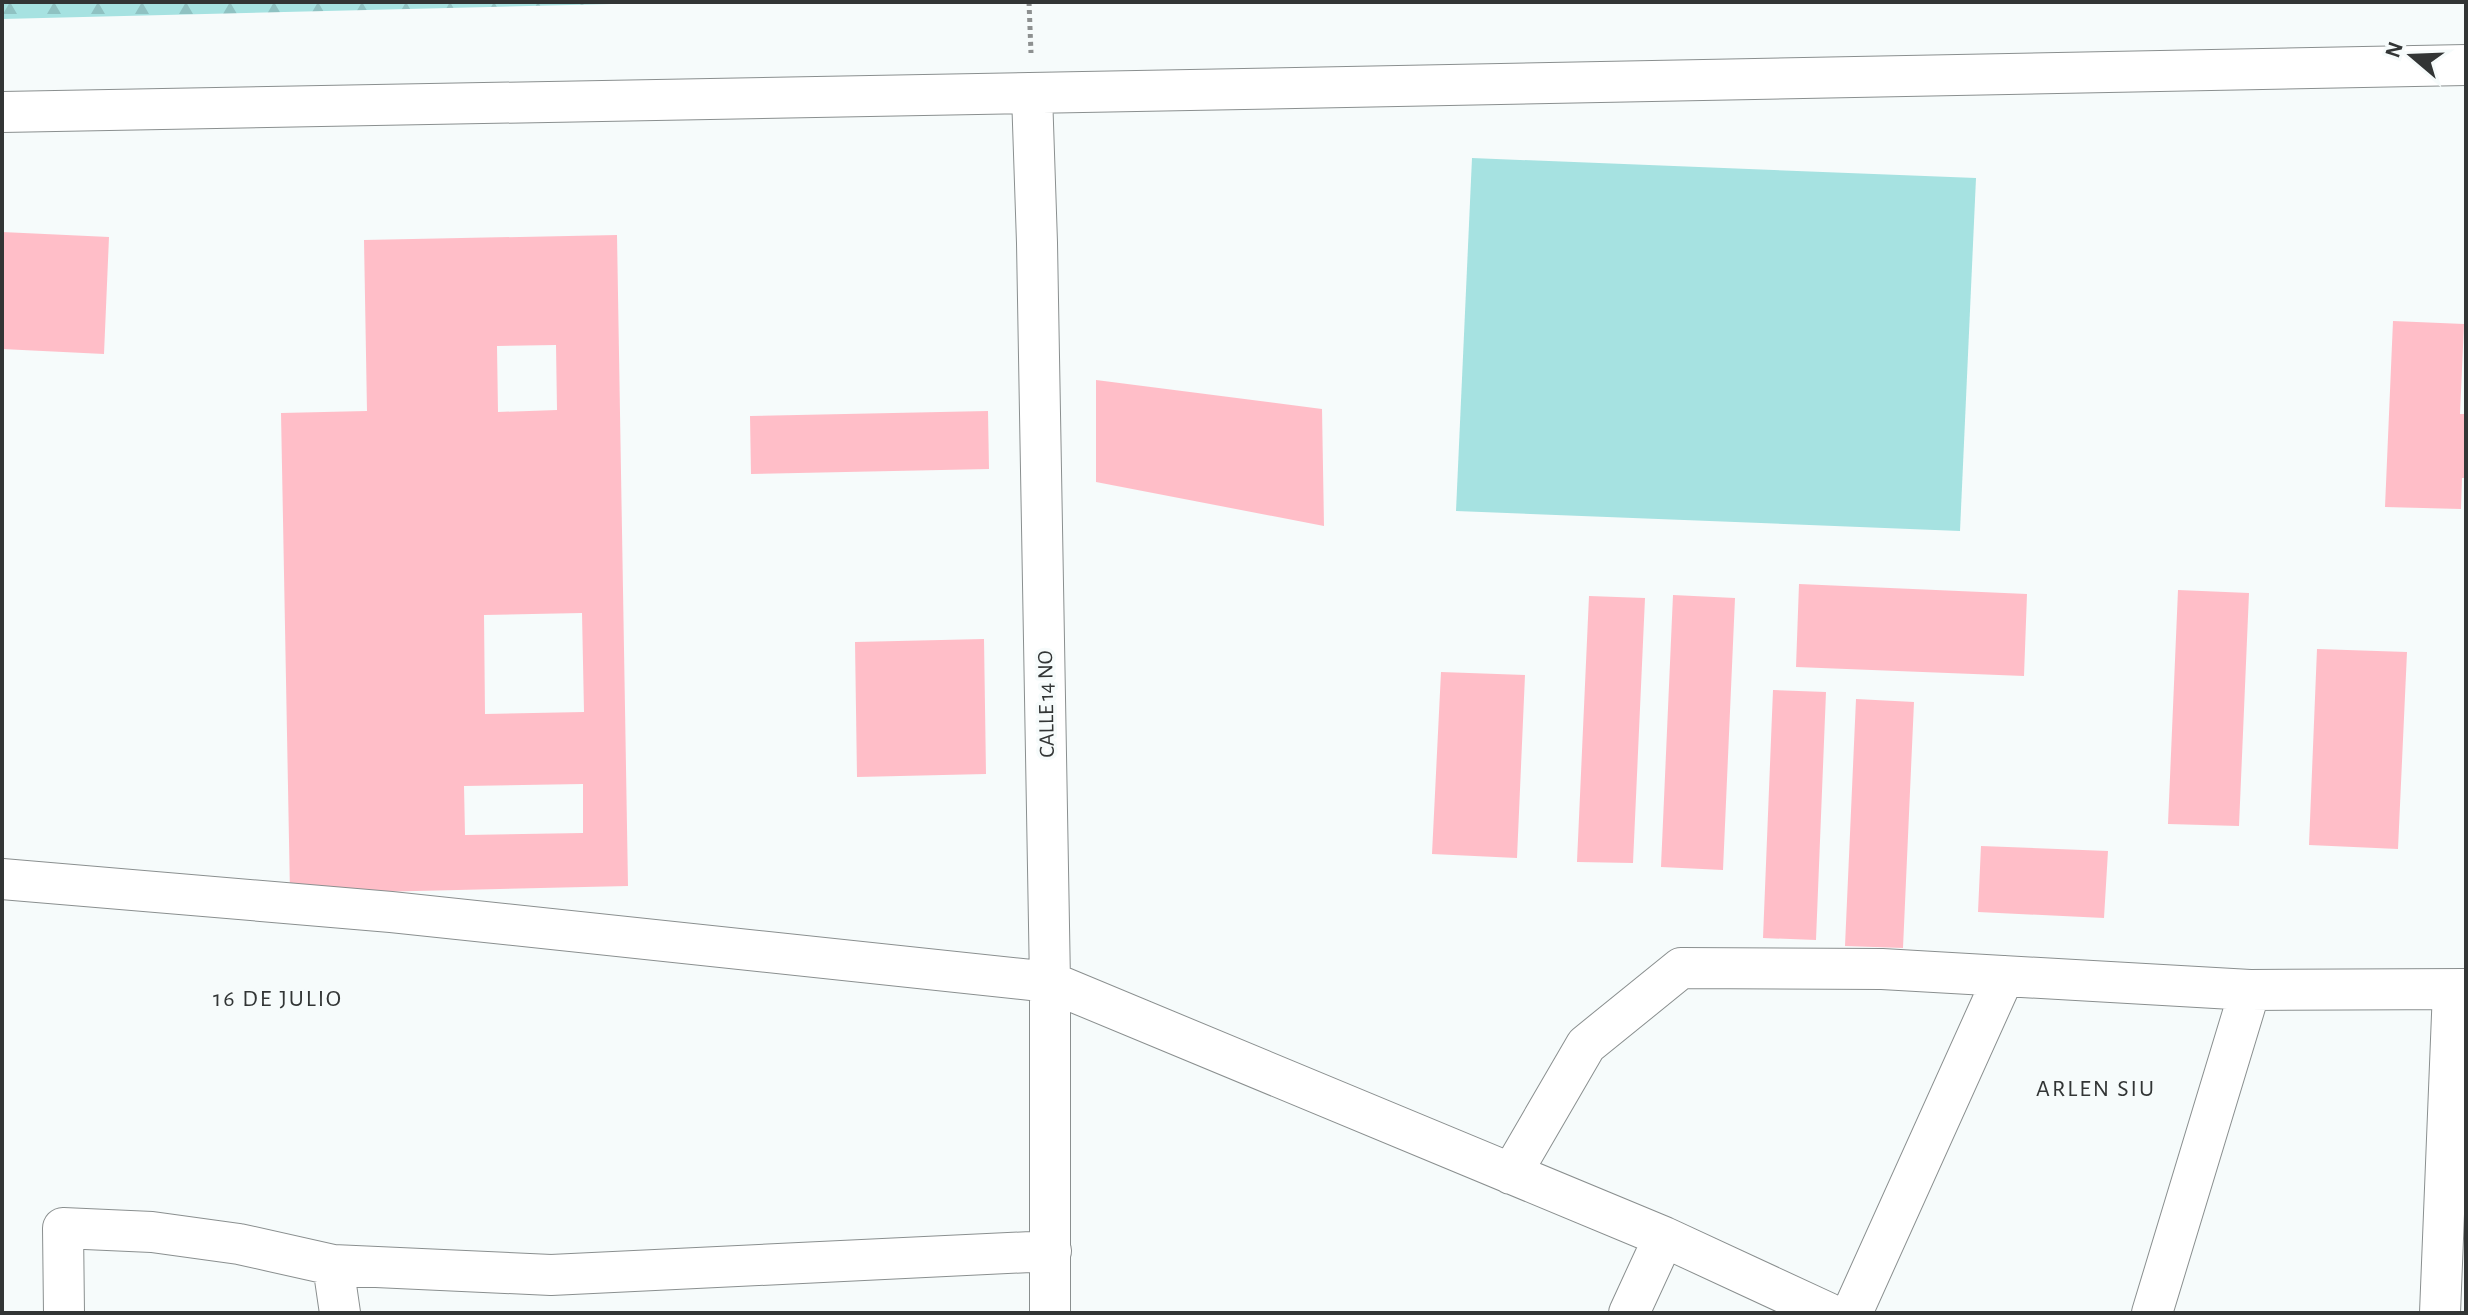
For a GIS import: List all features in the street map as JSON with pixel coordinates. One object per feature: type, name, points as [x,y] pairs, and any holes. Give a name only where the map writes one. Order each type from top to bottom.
[{"type":"street","points":[[2,112],[2466,65]]},
{"type":"street","name":"CALLE 14 NO","points":[[1032,94],[1038,259],[1050,982],[1050,1313]]},
{"type":"street","points":[[2,879],[391,912],[1050,982],[1664,1237],[1828,1313]]},
{"type":"street","points":[[1511,1174],[1586,1045],[1681,968],[1882,969],[2250,990],[2460,989],[2440,1313]]},
{"type":"street","points":[[1852,1313],[2004,976]]},
{"type":"street","points":[[2152,1313],[2250,990]]},
{"type":"street","points":[[64,1313],[63,1228],[152,1232],[239,1244],[333,1265],[551,1275],[1051,1251]]},
{"type":"street","points":[[1629,1313],[1664,1237]]},
{"type":"street","points":[[333,1265],[340,1313]]},
{"type":"path","points":[[1029,2],[1032,94]]},
{"type":"green space","points":[[2,2],[695,2],[2,19]]},
{"type":"green space","points":[[1472,158],[1976,178],[1960,531],[1456,511]]},
{"type":"building","points":[[2,232],[109,237],[104,354],[2,349]]},
{"type":"building","points":[[617,235],[628,886],[290,894],[281,413],[367,411],[364,240]],"holes":[[[556,345],[557,410],[498,412],[497,346]],[[582,613],[584,712],[485,714],[484,615]],[[583,784],[583,833],[465,835],[464,786]]]},
{"type":"building","points":[[2393,321],[2464,324],[2460,414],[2466,414],[2466,478],[2462,478],[2461,509],[2385,507]]},
{"type":"building","points":[[1096,380],[1322,409],[1324,526],[1096,482]]},
{"type":"building","points":[[988,411],[989,469],[751,474],[750,416]]},
{"type":"building","points":[[1799,584],[2027,594],[2024,676],[1796,667]]},
{"type":"building","points":[[2178,590],[2249,593],[2239,826],[2168,824]]},
{"type":"building","points":[[1673,595],[1735,598],[1723,870],[1661,867]]},
{"type":"building","points":[[1589,596],[1645,598],[1633,863],[1577,862]]},
{"type":"building","points":[[984,639],[986,774],[857,777],[855,642]]},
{"type":"building","points":[[2317,649],[2407,652],[2398,849],[2309,845]]},
{"type":"building","points":[[1441,672],[1525,675],[1517,858],[1432,854]]},
{"type":"building","points":[[1773,690],[1826,692],[1816,940],[1763,938]]},
{"type":"building","points":[[1856,699],[1914,702],[1903,948],[1845,946]]},
{"type":"building","points":[[1981,846],[2108,851],[2104,918],[1978,912]]},
{"type":"district","name":"16 DE JULIO","points":[[278,998]]},
{"type":"district","name":"ARLEN SIU","points":[[2096,1088]]}]
